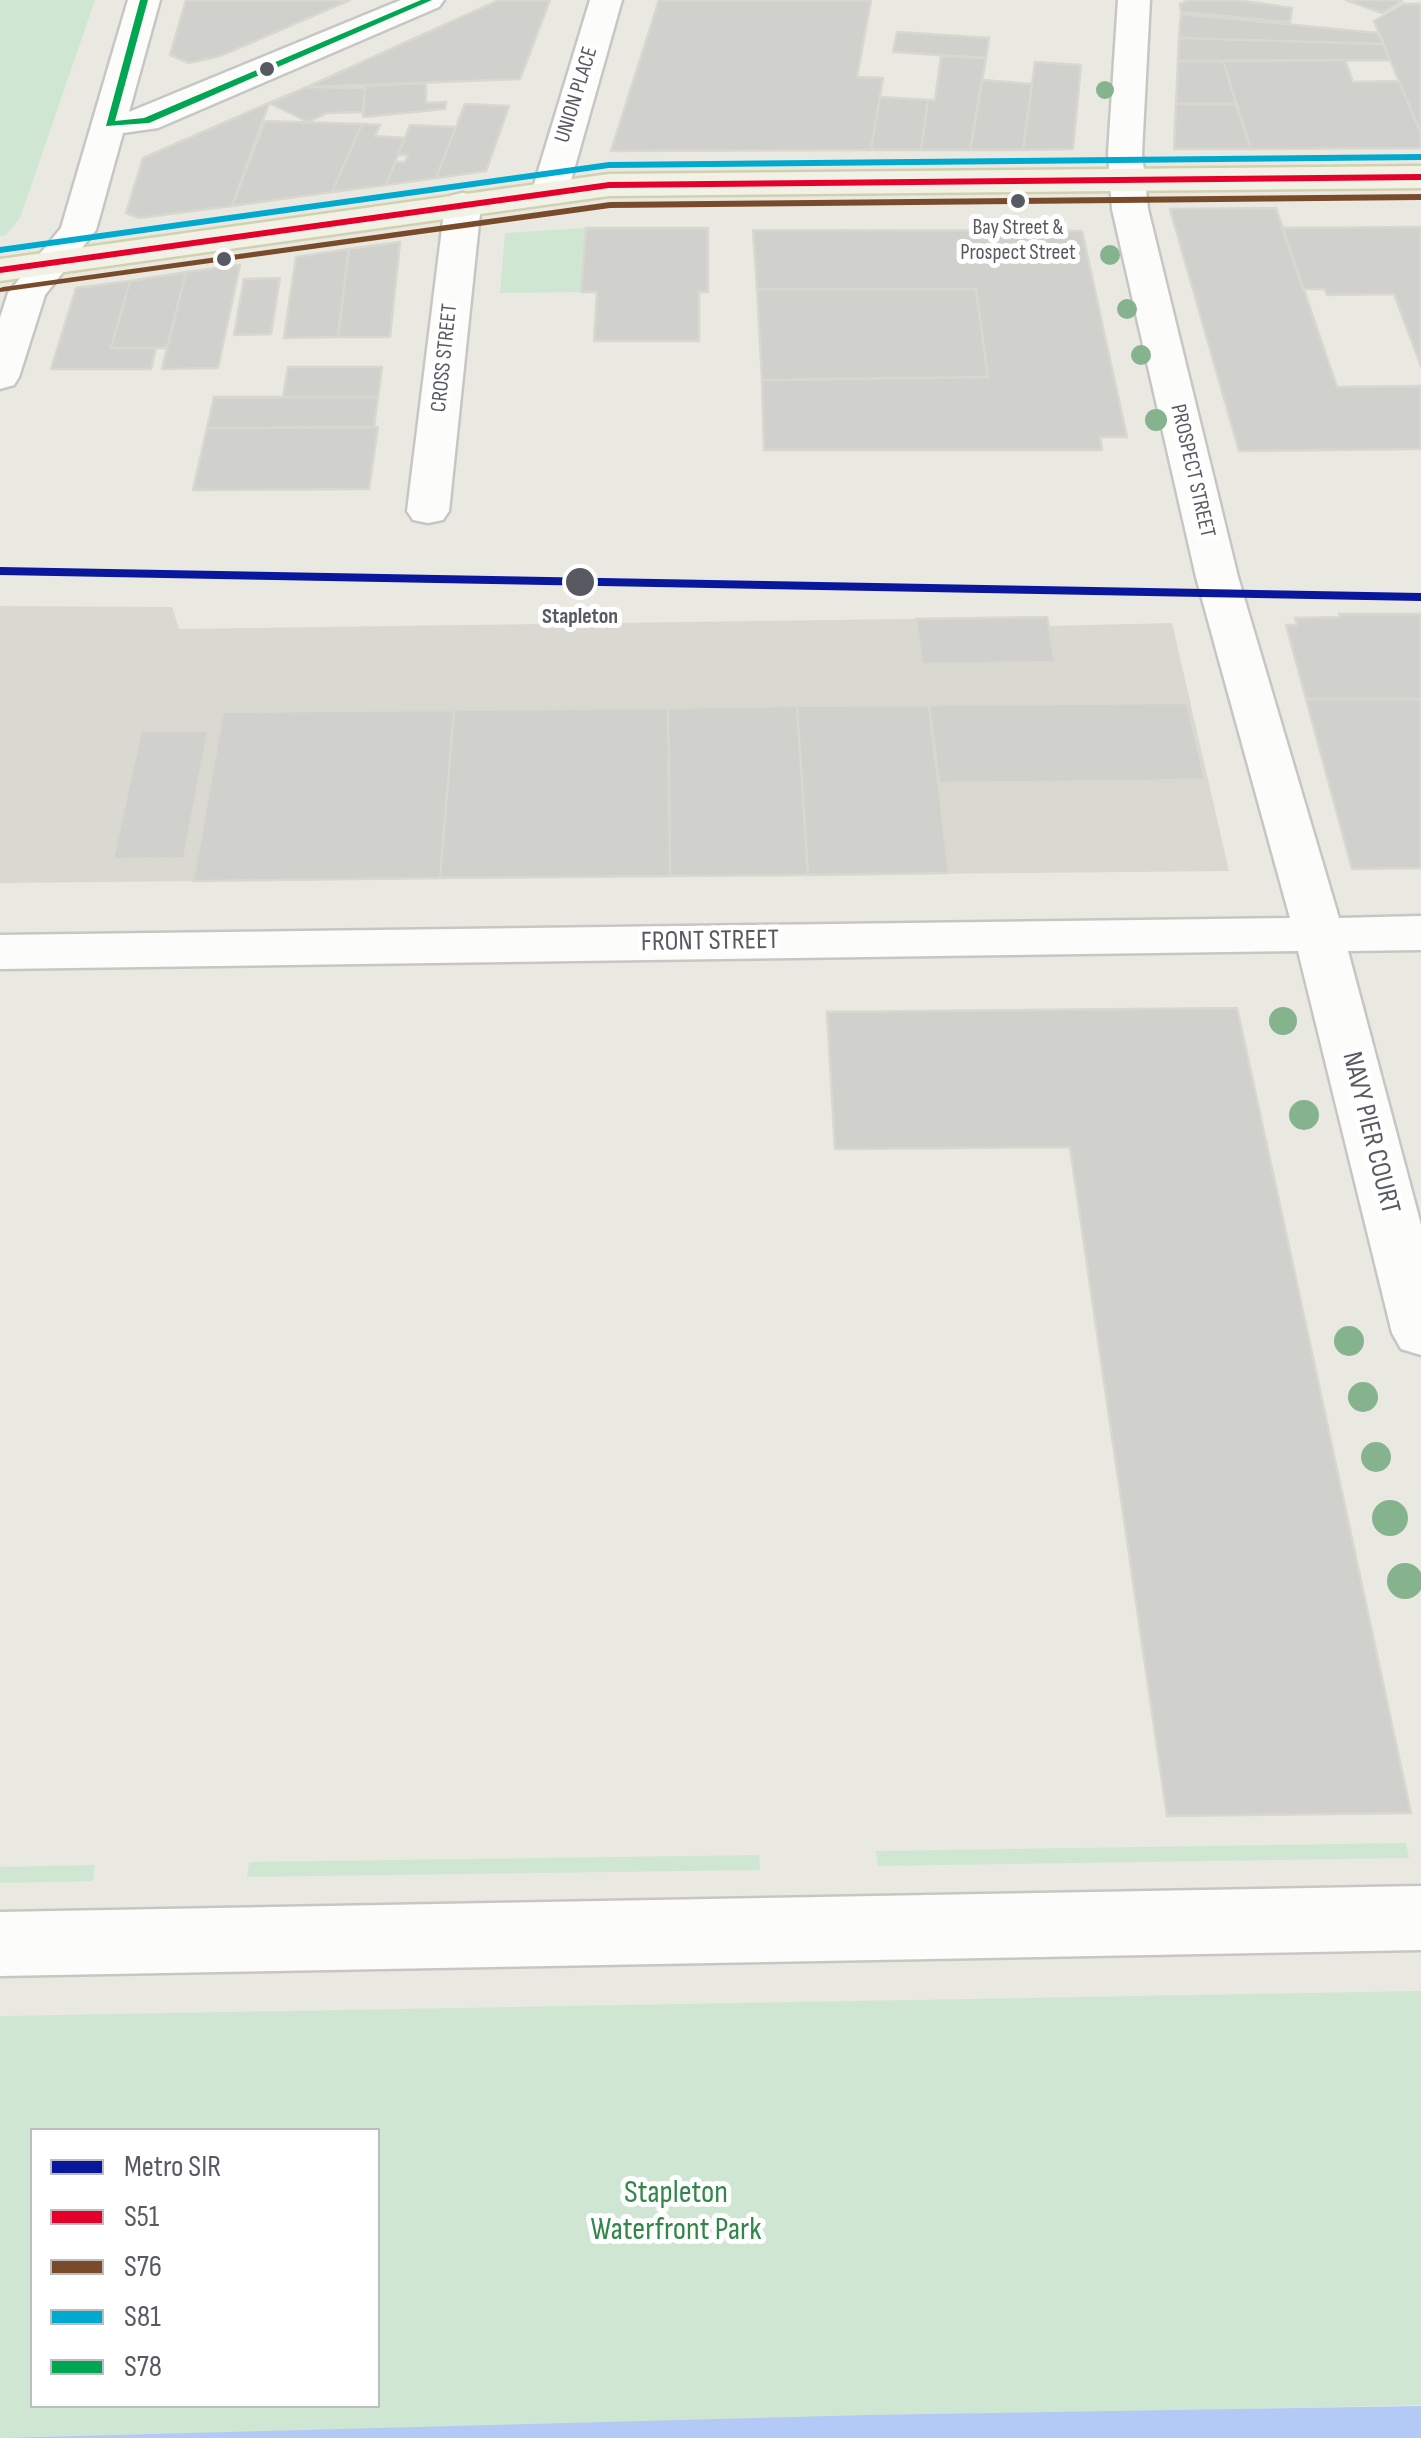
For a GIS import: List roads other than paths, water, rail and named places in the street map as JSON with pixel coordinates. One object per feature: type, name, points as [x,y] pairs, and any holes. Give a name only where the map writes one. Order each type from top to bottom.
[{"type":"main road","points":[[0,270],[608,185],[1421,177]]},
{"type":"street","points":[[0,377],[28,293],[78,230],[144,0]]},
{"type":"street","points":[[109,124],[146,121],[428,0]]},
{"type":"street","name":"UNION PLACE","points":[[550,191],[606,0]]},
{"type":"street","name":"PROSPECT STREET","points":[[1134,0],[1125,180],[1217,577],[1319,934]]},
{"type":"street","name":"CROSS STREET","points":[[428,511],[463,204]]},
{"type":"street","name":"FRONT STREET","points":[[0,952],[1421,933]]},
{"type":"street","name":"NAVY PIER COURT","points":[[1319,934],[1421,1333]]},
{"type":"street","points":[[0,1944],[1421,1918]]},
{"type":"water","points":[[1421,2406],[1421,2438],[0,2438],[869,2415]]},
{"type":"metro line","name":"SIR","points":[[0,571],[1421,597]]},
{"type":"place","name":"Bay Street & Prospect Street","points":[[1018,201]]},
{"type":"place","name":"Stapleton","points":[[580,582]]},
{"type":"park label","name":"Stapleton Waterfront Park","points":[[676,2212]]}]
